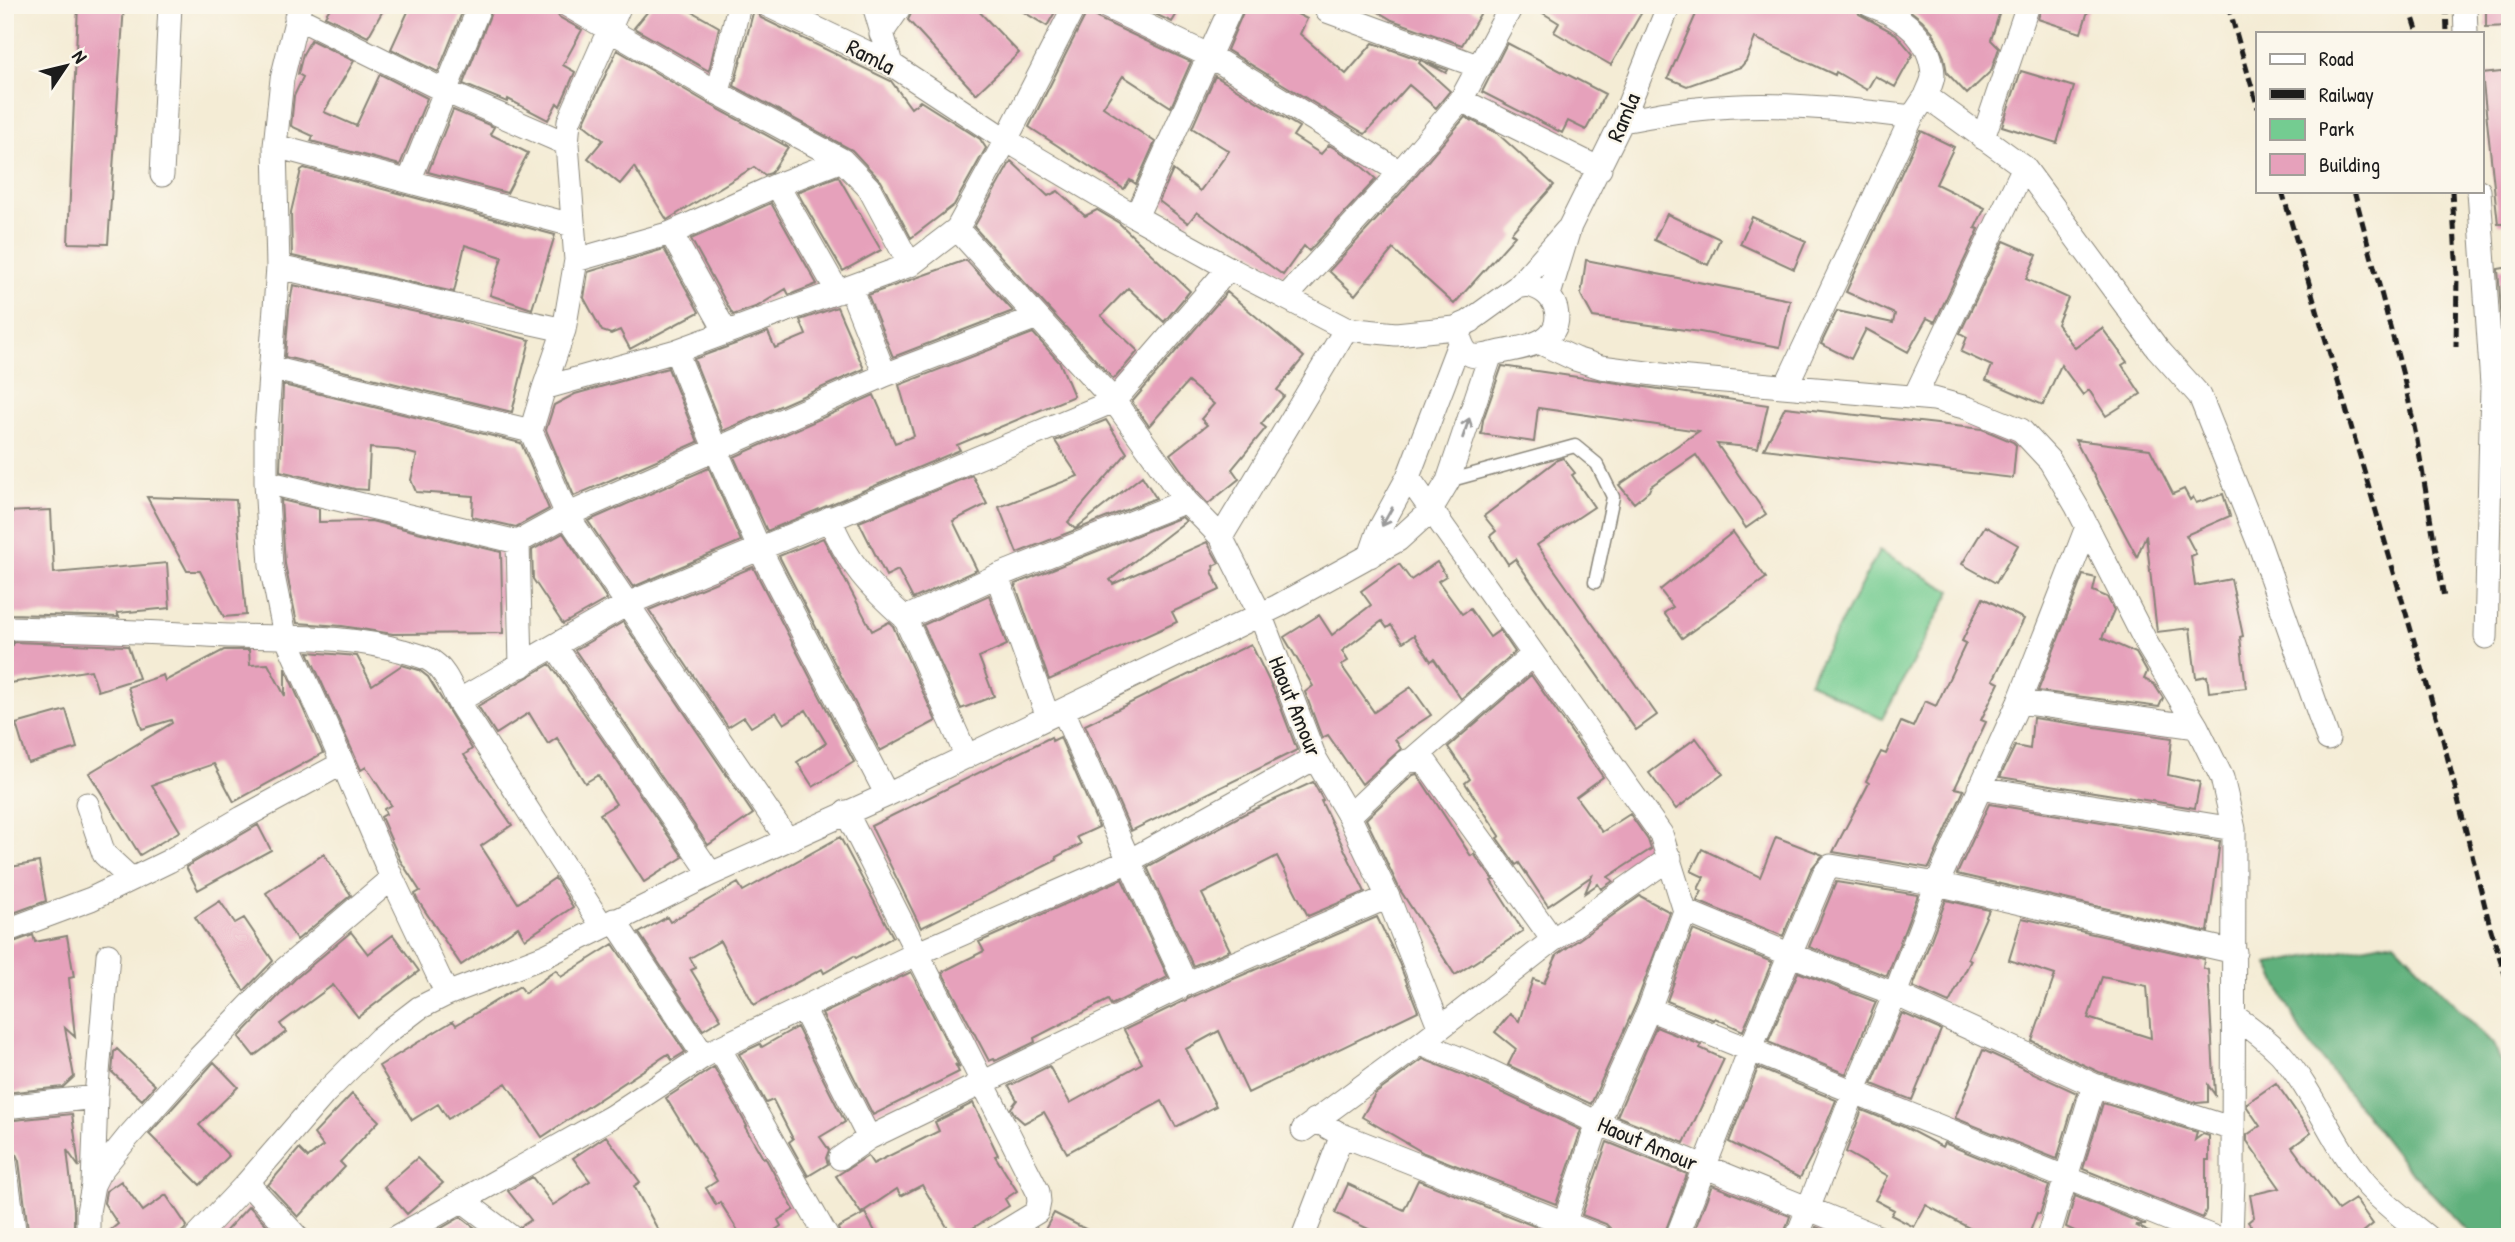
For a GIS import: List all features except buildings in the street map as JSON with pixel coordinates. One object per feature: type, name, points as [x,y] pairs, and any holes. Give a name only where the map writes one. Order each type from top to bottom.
[{"type":"street","points":[[162,175],[170,5]]},
{"type":"street","points":[[409,181],[480,5]]},
{"type":"street","points":[[567,5],[718,93],[842,160],[869,188],[910,265]]},
{"type":"street","points":[[620,5],[569,121],[567,144],[576,260],[564,330],[531,430],[567,515],[787,839]]},
{"type":"street","points":[[718,93],[739,5]]},
{"type":"street","name":"Ramla","points":[[767,5],[891,64],[1006,140],[1136,217],[1346,328]]},
{"type":"street","points":[[874,5],[891,64]]},
{"type":"street","points":[[881,34],[901,5]]},
{"type":"street","points":[[544,388],[676,351],[910,265],[957,229],[1075,5]]},
{"type":"street","points":[[1103,5],[1210,55],[1400,172]]},
{"type":"street","points":[[1136,217],[1232,5]]},
{"type":"street","name":"Ramla","points":[[1570,226],[1622,121],[1669,5]]},
{"type":"street","points":[[1983,138],[2028,5]]},
{"type":"street","points":[[2465,5],[2466,32]]},
{"type":"street","points":[[1286,297],[1400,172],[1461,100],[1509,6]]},
{"type":"street","points":[[1786,386],[1933,77],[1925,43],[1908,24],[1880,7]]},
{"type":"street","points":[[447,994],[392,878],[285,635],[271,566],[266,430],[278,267],[275,146],[282,79],[298,11],[445,91],[567,144]]},
{"type":"street","points":[[1327,11],[1480,66]]},
{"type":"street","points":[[1926,96],[2024,167],[2157,348],[2200,396],[2260,546],[2328,739]]},
{"type":"street","points":[[1461,100],[1600,169]]},
{"type":"street","points":[[1622,121],[1695,109],[1750,106],[1873,112],[1912,117]]},
{"type":"street","points":[[275,146],[572,226]]},
{"type":"street","points":[[576,260],[671,233],[777,185],[842,160]]},
{"type":"street","points":[[1914,396],[2024,167]]},
{"type":"street","points":[[777,185],[844,290],[885,375]]},
{"type":"street","points":[[2479,192],[2501,385],[2486,637]]},
{"type":"street","points":[[1370,556],[1379,530],[1408,477],[1462,330],[1517,287],[1570,226]]},
{"type":"street","points":[[1549,296],[1570,226]]},
{"type":"street","name":"Haout Amour","points":[[957,229],[1114,401],[1186,501],[1222,537],[1260,614],[1315,758],[1349,816],[1388,897],[1439,1026]]},
{"type":"street","points":[[671,233],[726,332]]},
{"type":"street","points":[[278,267],[564,330]]},
{"type":"street","points":[[458,701],[627,604],[1114,401],[1229,268]]},
{"type":"street","points":[[1517,287],[1529,285],[1540,289],[1555,304],[1556,325],[1541,343]]},
{"type":"street","points":[[266,482],[517,542],[567,515],[885,375],[1037,317]]},
{"type":"street","points":[[1222,537],[1346,328],[1396,334],[1462,330]]},
{"type":"street","points":[[1462,330],[1470,355],[1475,356],[1541,343],[1575,359],[1601,367],[1677,377],[1914,396],[1967,408],[2021,430],[2050,461],[2148,646],[2197,727],[2222,778],[2234,829],[2231,1237]]},
{"type":"street","points":[[676,351],[759,548],[887,795]]},
{"type":"street","points":[[196,1237],[325,1093],[402,1019],[447,994],[545,956],[711,874],[967,757],[1278,606],[1398,540],[1430,512],[1448,481],[1490,354]]},
{"type":"street","points":[[271,368],[531,430]]},
{"type":"street","points":[[1408,477],[1430,512],[1661,834],[1685,911],[1649,1009],[1598,1123],[1560,1229]]},
{"type":"street","points":[[905,618],[998,576],[1186,501]]},
{"type":"street","points":[[830,518],[845,552],[860,573],[872,589],[905,618],[967,757]]},
{"type":"street","points":[[1797,1237],[1937,884],[2019,702],[2087,527]]},
{"type":"street","points":[[517,542],[521,666]]},
{"type":"street","points":[[998,576],[1056,714],[1186,984]]},
{"type":"street","points":[[5,628],[285,635],[380,645],[426,658],[436,664],[447,678],[458,701],[609,924],[712,1052],[827,1237]]},
{"type":"street","points":[[555,646],[711,874]]},
{"type":"street","points":[[1349,816],[1407,761],[1413,759],[1533,655]]},
{"type":"street","points":[[2019,702],[2197,727]]},
{"type":"street","points":[[397,1237],[611,1117],[712,1052],[919,953],[1129,861],[1315,758]]},
{"type":"street","points":[[1413,759],[1428,763],[1553,940]]},
{"type":"street","points":[[5,931],[91,899],[169,861],[341,764]]},
{"type":"street","points":[[1979,788],[2234,829]]},
{"type":"street","points":[[87,804],[104,853],[131,879]]},
{"type":"street","points":[[846,813],[1038,1192],[1040,1202],[1037,1212],[996,1237]]},
{"type":"street","points":[[1600,1237],[1560,1229],[1342,1135],[1309,1125],[1553,940],[1670,858]]},
{"type":"street","points":[[1677,1237],[1750,1050],[1824,874],[1832,866],[1937,884],[2235,952]]},
{"type":"street","points":[[93,1185],[99,1173],[182,1076],[275,979],[392,878]]},
{"type":"street","points":[[840,1158],[869,1138],[1186,984],[1388,897]]},
{"type":"street","points":[[1685,911],[1895,994],[2094,1085],[2233,1129]]},
{"type":"street","points":[[88,1237],[108,955]]},
{"type":"street","points":[[803,1008],[869,1138]]},
{"type":"street","points":[[1649,1009],[2213,1237]]},
{"type":"street","points":[[2234,1016],[2264,1038],[2281,1055],[2366,1184],[2389,1207],[2427,1237]]},
{"type":"street","name":"Haout Amour","points":[[1421,1042],[1481,1067],[1598,1123],[1878,1237]]},
{"type":"street","points":[[2048,1237],[2094,1085]]},
{"type":"street","points":[[5,1107],[96,1097]]},
{"type":"street","points":[[1304,1237],[1342,1135]]},
{"type":"street","points":[[5,1164],[12,1235]]},
{"type":"street","points":[[247,1182],[297,1237]]},
{"type":"street","points":[[462,1200],[511,1237]]},
{"type":"lane","points":[[1448,481],[1575,446],[1597,464],[1613,497],[1594,582]]},
{"type":"green space","points":[[1879,551],[1951,591],[1882,719],[1809,682]]},
{"type":"green space","points":[[2394,941],[2493,1044],[2510,1080],[2510,1237],[2474,1237],[2405,1165],[2302,1034],[2268,964]]},
{"type":"railway","points":[[2228,5],[2256,101]]},
{"type":"railway","points":[[2409,5],[2418,32]]},
{"type":"railway","points":[[2446,5],[2447,32]]},
{"type":"railway","points":[[2282,192],[2442,736],[2491,930],[2510,990]]},
{"type":"railway","points":[[2354,192],[2404,379],[2444,598]]},
{"type":"railway","points":[[2452,192],[2457,276],[2456,347]]}]
